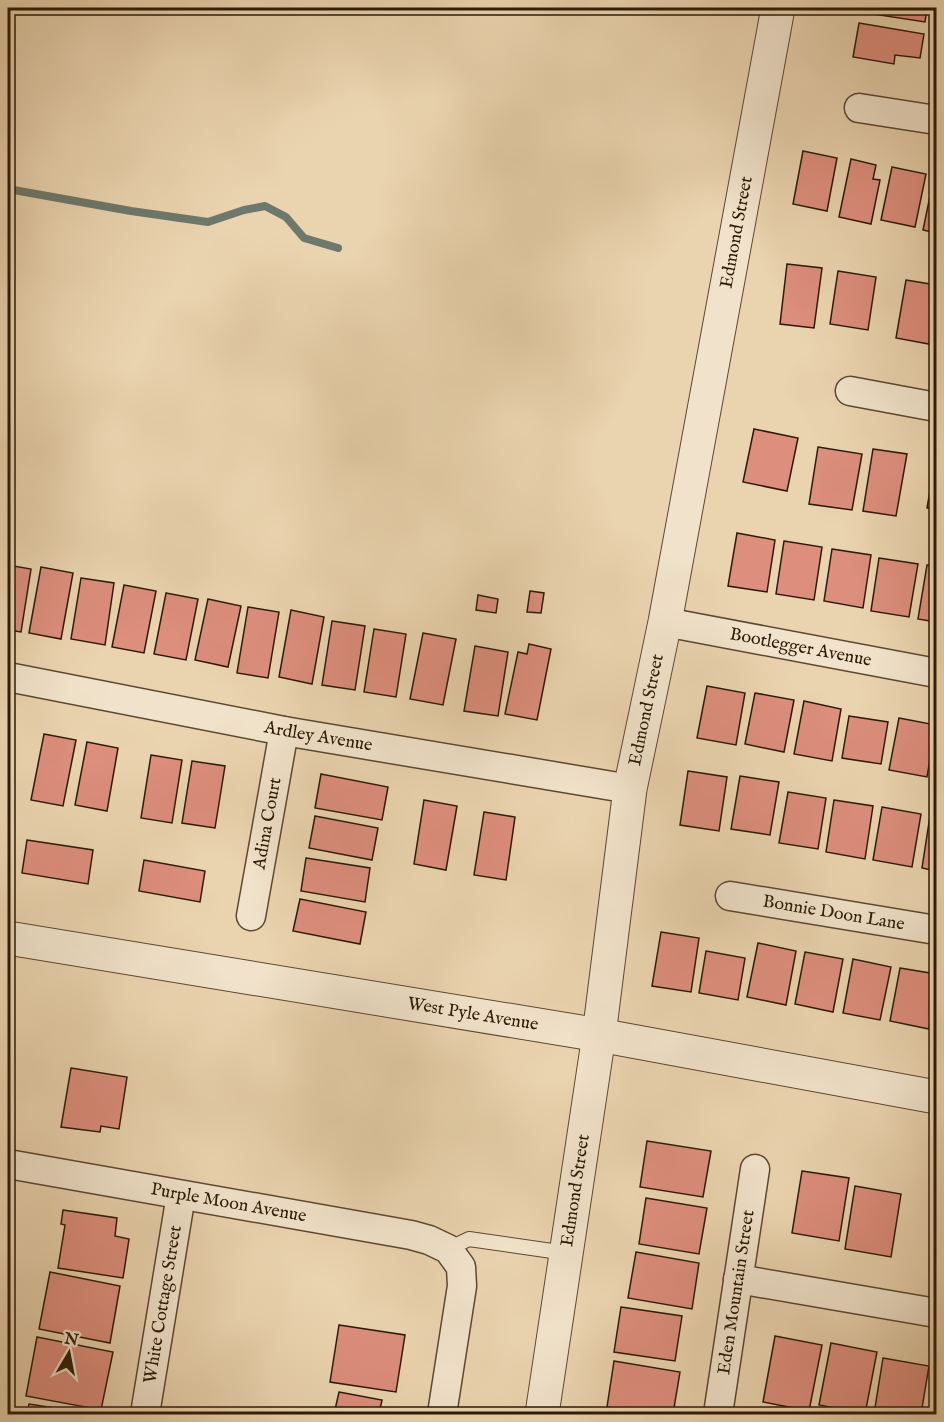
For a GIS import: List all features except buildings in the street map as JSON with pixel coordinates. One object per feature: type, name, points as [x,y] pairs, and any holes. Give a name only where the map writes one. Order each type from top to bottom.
[{"type":"street","name":"Edmond Street","points":[[542,1414],[598,1035],[630,789],[666,622],[778,8]]},
{"type":"street","points":[[859,108],[936,120]]},
{"type":"street","points":[[850,391],[936,407]]},
{"type":"street","name":"Bootlegger Avenue","points":[[666,622],[936,673]]},
{"type":"street","name":"Ardley Avenue","points":[[8,677],[284,731],[630,789]]},
{"type":"street","name":"Adina Court","points":[[251,916],[284,731]]},
{"type":"street","name":"Bonnie Doon Lane","points":[[730,896],[936,930]]},
{"type":"street","name":"West Pyle Avenue","points":[[8,938],[598,1035],[936,1097]]},
{"type":"street","name":"Purple Moon Avenue","points":[[8,1164],[411,1235],[448,1249]]},
{"type":"street","name":"Eden Mountain Street","points":[[718,1414],[755,1169]]},
{"type":"street","name":"White Cottage Street","points":[[145,1414],[181,1195]]},
{"type":"street","points":[[442,1414],[462,1286],[461,1267],[448,1249]]},
{"type":"street","points":[[738,1279],[936,1313]]},
{"type":"lane","points":[[448,1249],[469,1239],[566,1253]]},
{"type":"waterway","points":[[8,189],[208,222],[244,210],[265,206],[286,217],[304,238],[338,248]]}]
